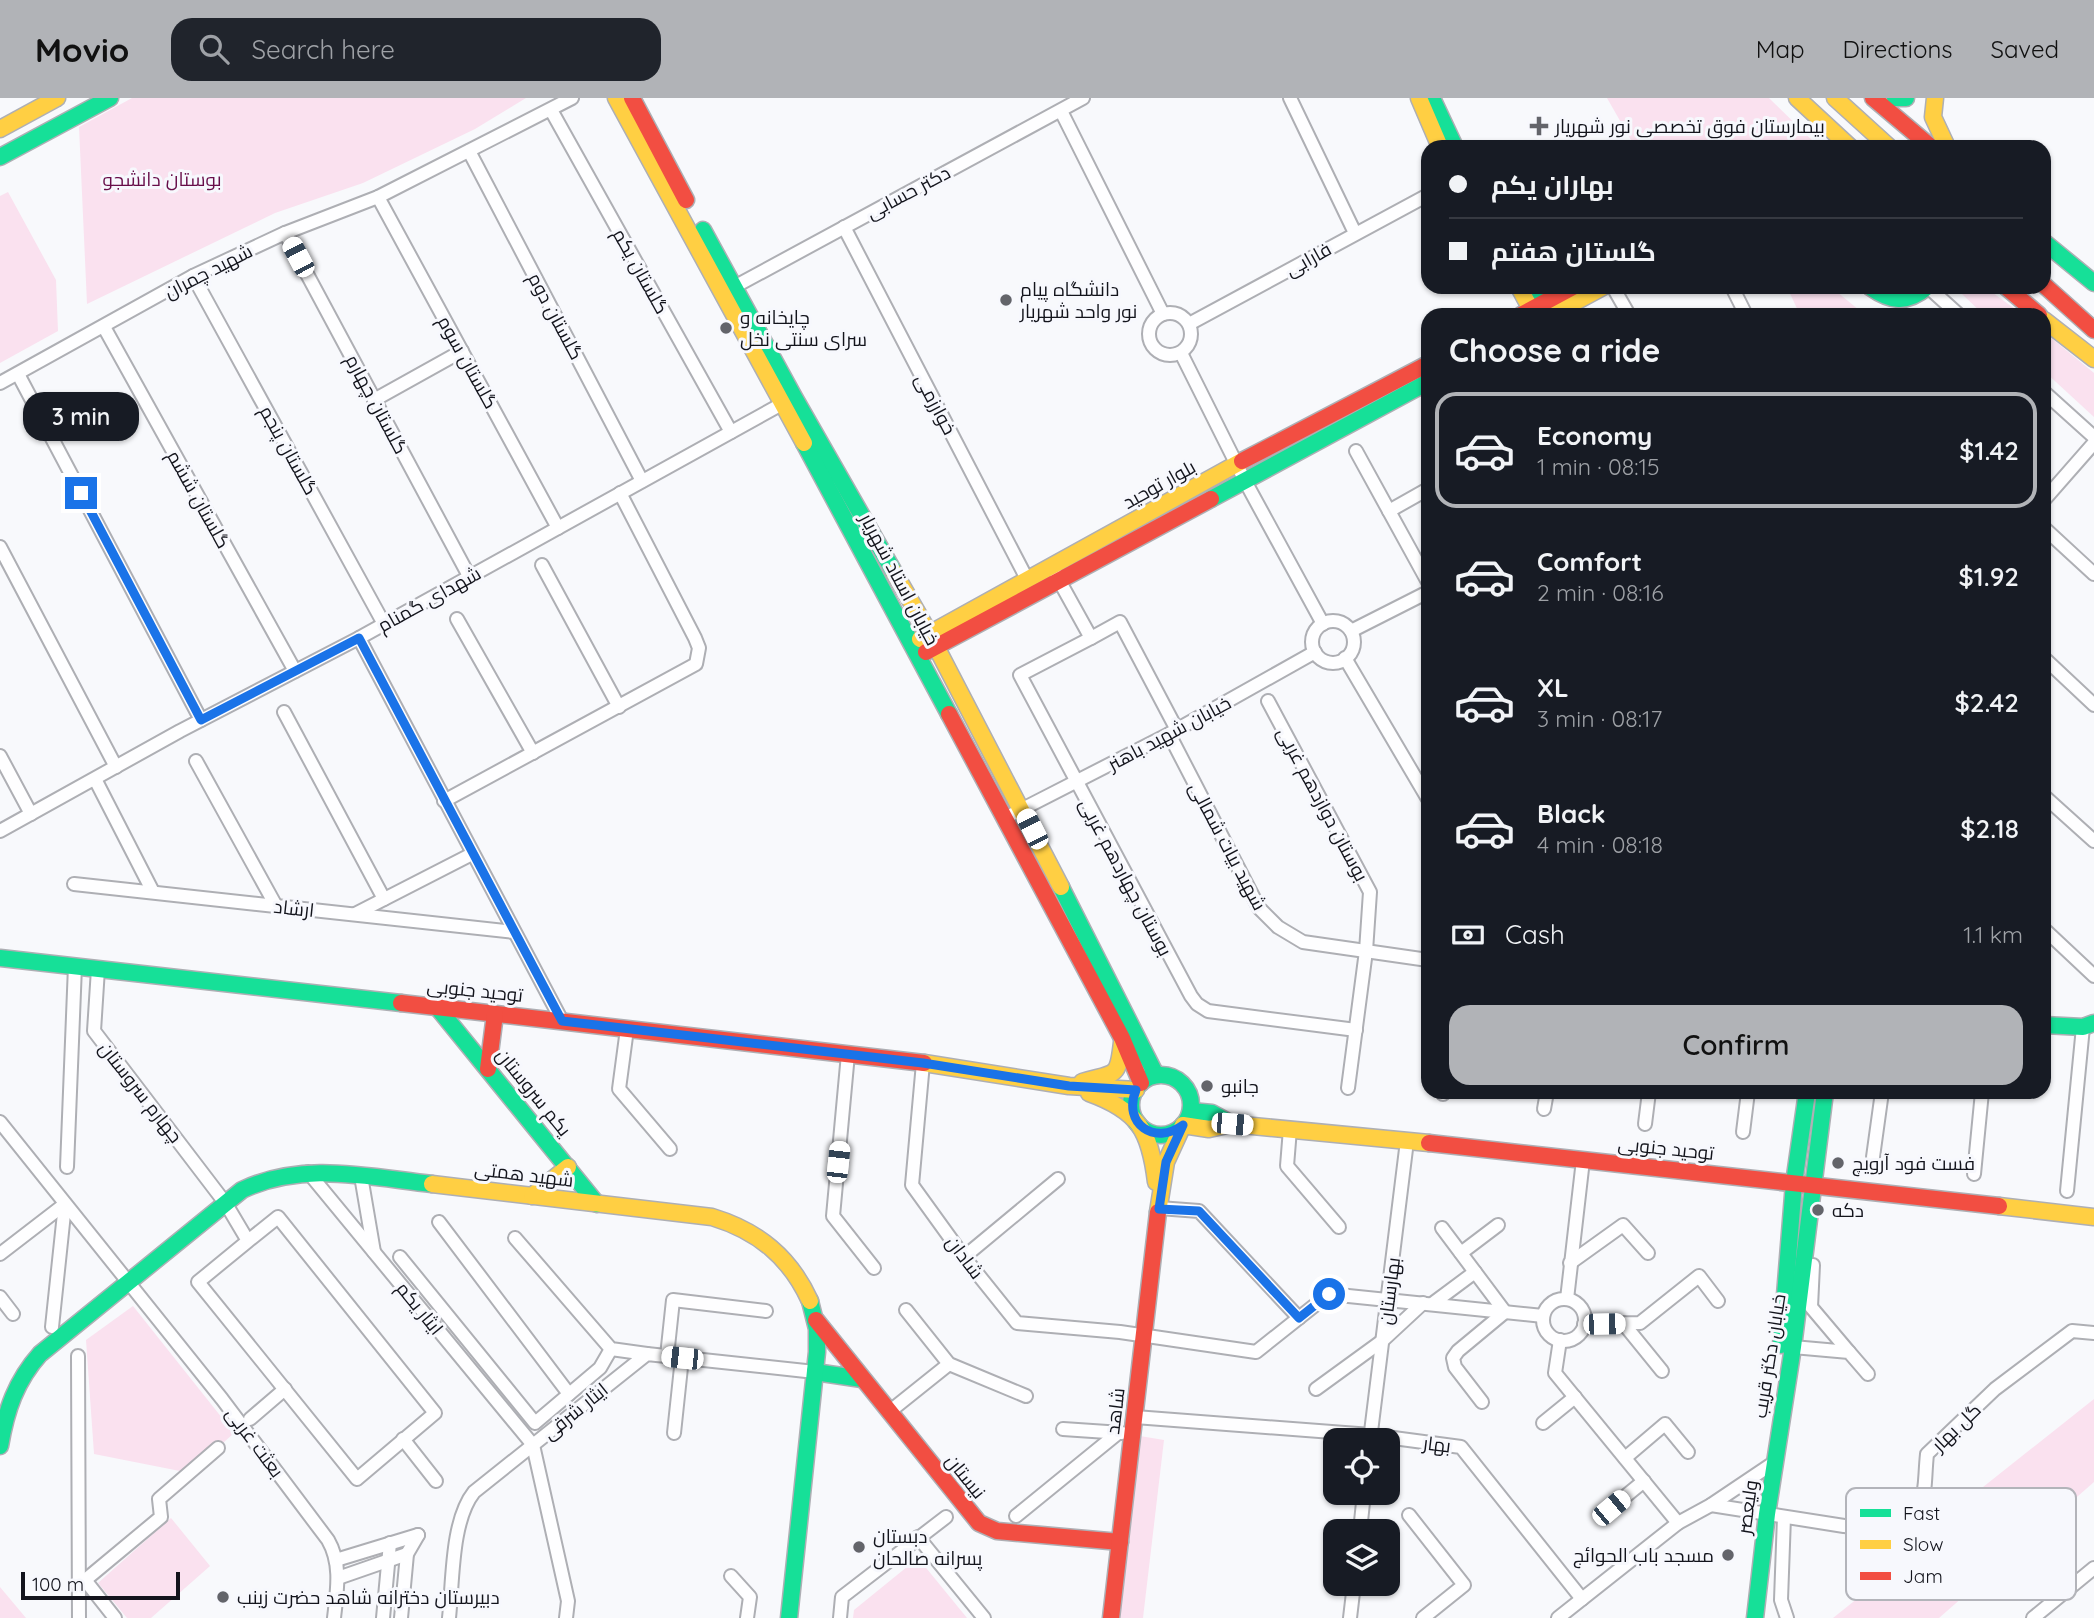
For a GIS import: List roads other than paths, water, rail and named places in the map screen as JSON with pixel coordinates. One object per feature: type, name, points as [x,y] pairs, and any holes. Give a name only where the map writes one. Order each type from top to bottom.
[{"type":"main road","points":[[0,129],[57,98]]},
{"type":"main road","points":[[0,157],[110,98]]},
{"type":"main road","name":"خیابان استاد شهریار","points":[[616,98],[789,400],[932,640],[1034,834],[1144,1083]]},
{"type":"main road","name":"خیابان استاد شهریار","points":[[632,98],[734,287],[914,650],[1144,1083]]},
{"type":"main road","points":[[1419,98],[1437,140]]},
{"type":"main road","points":[[1432,98],[1452,140]]},
{"type":"main road","points":[[1835,98],[1881,140]]},
{"type":"main road","points":[[1873,98],[1923,140]]},
{"type":"main road","points":[[1895,98],[1906,98]]},
{"type":"main road","points":[[1935,98],[1932,118],[1943,140]]},
{"type":"main road","points":[[1803,104],[1830,133],[1832,140]]},
{"type":"main road","points":[[1803,104],[1842,140]]},
{"type":"main road","points":[[2051,248],[2094,283]]},
{"type":"main road","points":[[2051,291],[2094,330]]},
{"type":"main road","points":[[1544,308],[1563,294]]},
{"type":"main road","points":[[1549,308],[1585,294]]},
{"type":"main road","points":[[1877,294],[1889,308]]},
{"type":"main road","points":[[1881,294],[1896,302],[1906,301],[1917,294]]},
{"type":"main road","points":[[2014,294],[2031,308]]},
{"type":"main road","points":[[2051,325],[2094,359]]},
{"type":"main road","name":"بلوار توحید","points":[[932,640],[1028,581],[1055,574],[1237,464],[1421,368]]},
{"type":"main road","name":"بلوار توحید","points":[[914,650],[1055,574],[1245,481],[1421,386]]},
{"type":"main road","points":[[993,798],[1003,805],[1009,800],[1009,790]]},
{"type":"main road","points":[[1014,837],[1014,829],[1023,824],[1034,834]]},
{"type":"main road","name":"توحید جنوبی","points":[[0,958],[923,1063],[1069,1086],[1115,1102],[1137,1120]]},
{"type":"main road","name":"یکم سروستان","points":[[438,1007],[597,1204]]},
{"type":"main road","points":[[488,1069],[495,1014]]},
{"type":"main road","points":[[2051,1025],[2089,1025]]},
{"type":"main road","points":[[1069,1086],[1113,1073],[1122,1059],[1122,1038]]},
{"type":"main road","points":[[1165,1075],[1182,1084],[1188,1091],[1187,1118],[1166,1162],[1159,1209],[1150,1141],[1137,1120],[1133,1098],[1144,1083],[1165,1075]]},
{"type":"main road","name":"توحید جنوبی","points":[[1069,1086],[1144,1083]]},
{"type":"main road","name":"خیابان دکتر قریب","points":[[1776,1443],[1774,1410],[1794,1183],[1806,1099]]},
{"type":"main road","name":"خیابان دکتر قریب","points":[[1776,1443],[1793,1348],[1824,1099]]},
{"type":"main road","points":[[1137,1120],[1155,1134],[1166,1134],[1187,1118]]},
{"type":"main road","name":"توحید جنوبی","points":[[1187,1118],[1209,1129],[1232,1124],[1290,1129],[2094,1217]]},
{"type":"main road","points":[[532,1196],[568,1167]]},
{"type":"main road","name":"شهید همتی","points":[[0,1446],[7,1406],[17,1382],[28,1366],[242,1190],[258,1182],[308,1172],[361,1176],[712,1217],[754,1233],[776,1249],[796,1272],[816,1320],[814,1372],[789,1618]]},
{"type":"main road","name":"شاهد","points":[[1111,1618],[1120,1542],[1126,1433],[1135,1417],[1159,1209]]},
{"type":"main road","name":"نيستان","points":[[816,1320],[966,1510],[987,1529],[1120,1542]]},
{"type":"main road","points":[[814,1372],[862,1379]]},
{"type":"main road","name":"ولیعصر","points":[[1755,1618],[1776,1443]]},
{"type":"street","name":"شهید چمران","points":[[0,383],[194,276],[285,233],[378,197],[572,98]]},
{"type":"street","name":"دکتر حسابی","points":[[734,287],[1083,98]]},
{"type":"street","points":[[1290,98],[1355,233]]},
{"type":"street","name":"گلستان یکم","points":[[551,110],[731,432]]},
{"type":"street","points":[[1060,111],[1163,314]]},
{"type":"street","name":"گلستان دوم","points":[[469,151],[642,481]]},
{"type":"street","name":"گلستان سوم","points":[[378,197],[558,528]]},
{"type":"street","name":"فارابی","points":[[1189,324],[1421,199]]},
{"type":"street","name":"خوارزمی","points":[[844,227],[1028,581]]},
{"type":"street","name":"گلستان چهارم","points":[[285,233],[469,576]]},
{"type":"street","name":"گلستان پنجم","points":[[194,276],[384,624]]},
{"type":"street","points":[[1932,294],[1950,308]]},
{"type":"street","points":[[1175,313],[1189,324],[1192,337],[1181,353],[1167,356],[1155,349],[1151,343],[1149,336],[1152,323],[1163,314],[1175,313]]},
{"type":"street","name":"گلستان ششم","points":[[104,327],[295,671]]},
{"type":"street","points":[[374,400],[462,351]]},
{"type":"street","points":[[1181,353],[1245,481],[1323,624]]},
{"type":"street","points":[[18,374],[201,720]]},
{"type":"street","points":[[2051,397],[2094,436]]},
{"type":"street","name":"شهدای گمنام","points":[[0,831],[201,720],[359,638],[789,400]]},
{"type":"street","points":[[2051,492],[2094,443]]},
{"type":"street","points":[[1356,451],[1421,569]]},
{"type":"street","points":[[444,801],[696,664],[699,657],[695,638],[620,493]]},
{"type":"street","points":[[1389,511],[1421,493]]},
{"type":"street","points":[[2051,534],[2094,574]]},
{"type":"street","points":[[0,547],[116,767]]},
{"type":"street","points":[[542,565],[619,707]]},
{"type":"street","points":[[1055,574],[1091,638]]},
{"type":"street","points":[[1351,631],[1421,596]]},
{"type":"street","points":[[457,619],[533,753]]},
{"type":"street","points":[[1329,621],[1342,623],[1351,631],[1354,643],[1345,659],[1339,662],[1325,661],[1315,652],[1312,639],[1323,624],[1329,621]]},
{"type":"street","name":"بوستان چهاردهم غربی","points":[[1120,622],[1020,675],[1180,977],[1197,1004],[1208,1011],[1356,1030]]},
{"type":"street","name":"شهید بیات شمالی","points":[[1120,622],[1265,916],[1283,931],[1303,942],[1421,959]]},
{"type":"street","points":[[359,638],[562,1021]]},
{"type":"street","name":"خیابان شهید باهنر","points":[[1005,818],[1173,732],[1315,652]]},
{"type":"street","points":[[1345,659],[1421,787]]},
{"type":"street","points":[[2051,665],[2094,705]]},
{"type":"street","name":"بوستان دوازدهم غربی","points":[[1268,701],[1368,887],[1370,899],[1366,951],[1348,1088]]},
{"type":"street","points":[[284,712],[384,899]]},
{"type":"street","points":[[0,756],[31,814]]},
{"type":"street","points":[[196,761],[276,906]]},
{"type":"street","points":[[95,779],[153,892]]},
{"type":"street","points":[[2051,802],[2094,841]]},
{"type":"street","points":[[355,914],[472,854]]},
{"type":"street","name":"ارشاد","points":[[74,884],[514,932]]},
{"type":"street","points":[[2051,936],[2094,976]]},
{"type":"street","points":[[67,1167],[75,966]]},
{"type":"street","name":"چهارم سروستان","points":[[98,969],[94,1031],[226,1204],[248,1241]]},
{"type":"street","points":[[2067,1191],[2089,1025]]},
{"type":"street","points":[[627,1029],[620,1089],[670,1149]]},
{"type":"street","points":[[848,1054],[833,1216],[874,1268]]},
{"type":"street","name":"شادان","points":[[923,1063],[912,1185],[964,1257],[1017,1323],[1145,1336],[1256,1352],[1329,1294],[1543,1316]]},
{"type":"street","points":[[1544,1109],[1546,1099]]},
{"type":"street","points":[[1645,1124],[1648,1099]]},
{"type":"street","points":[[1744,1132],[1747,1099]]},
{"type":"street","points":[[1873,1157],[1881,1099]]},
{"type":"street","points":[[1974,1174],[1981,1099]]},
{"type":"street","name":"بعثت غربی","points":[[0,1122],[222,1399],[320,1529],[335,1552],[338,1578],[334,1618]]},
{"type":"street","points":[[1290,1129],[1287,1166],[1339,1227]]},
{"type":"street","name":"بهارستان","points":[[1372,1428],[1407,1141]]},
{"type":"street","points":[[1567,1299],[1583,1160]]},
{"type":"street","name":"ایثار یکم","points":[[308,1172],[533,1445]]},
{"type":"street","points":[[361,1176],[374,1252]]},
{"type":"street","points":[[964,1257],[1058,1179]]},
{"type":"street","points":[[0,1254],[65,1204]]},
{"type":"street","points":[[52,1328],[65,1204]]},
{"type":"street","points":[[1159,1209],[1199,1211],[1299,1318]]},
{"type":"street","points":[[278,1217],[435,1413],[357,1479],[198,1282],[248,1241],[278,1217]]},
{"type":"street","points":[[439,1222],[569,1394]]},
{"type":"street","points":[[1461,1253],[1499,1225]]},
{"type":"street","points":[[1570,1263],[1623,1225],[1648,1252]]},
{"type":"street","points":[[1442,1228],[1505,1311],[1458,1350],[1453,1358],[1455,1367],[1482,1402]]},
{"type":"street","points":[[515,1238],[611,1349],[814,1372]]},
{"type":"street","points":[[400,1257],[534,1423],[600,1368],[611,1349]]},
{"type":"street","points":[[1813,1265],[1811,1307],[1868,1374]]},
{"type":"street","points":[[1316,1389],[1475,1272]]},
{"type":"street","points":[[1584,1324],[1640,1323],[1699,1276],[1718,1301]]},
{"type":"street","points":[[0,1297],[13,1314]]},
{"type":"street","points":[[1567,1299],[1582,1310],[1584,1324],[1576,1336],[1560,1340],[1546,1332],[1543,1316],[1552,1302],[1567,1299]]},
{"type":"street","points":[[667,1356],[673,1300],[766,1311]]},
{"type":"street","points":[[906,1310],[949,1364],[1026,1396]]},
{"type":"street","points":[[1623,1323],[1662,1371]]},
{"type":"street","name":"گل بهار","points":[[1924,1488],[1927,1454],[1995,1390],[2072,1331],[2094,1333]]},
{"type":"street","points":[[1560,1340],[1555,1373],[1678,1523]]},
{"type":"street","points":[[1793,1348],[1849,1352]]},
{"type":"street","name":"ایثار شرقی","points":[[449,1618],[458,1528],[468,1500],[474,1492],[647,1354]]},
{"type":"street","points":[[78,1356],[81,1583],[79,1618]]},
{"type":"street","points":[[674,1433],[682,1358]]},
{"type":"street","points":[[889,1412],[949,1364]]},
{"type":"street","points":[[250,1419],[285,1390]]},
{"type":"street","points":[[1543,1423],[1575,1398]]},
{"type":"street","name":"بهار","points":[[1135,1417],[1323,1434]]},
{"type":"street","points":[[1625,1458],[1665,1424],[1688,1452]]},
{"type":"street","points":[[1063,1429],[1126,1433]]},
{"type":"street","points":[[1016,1516],[1126,1433]]},
{"type":"street","points":[[403,1439],[436,1481]]},
{"type":"street","name":"بهار","points":[[1400,1441],[1461,1447],[1582,1599]]},
{"type":"street","points":[[533,1445],[568,1601],[566,1618]]},
{"type":"street","points":[[81,1583],[161,1517],[159,1499],[218,1448]]},
{"type":"street","points":[[1559,1618],[1678,1523],[1712,1505],[1775,1462]]},
{"type":"street","points":[[1611,1508],[1644,1481]]},
{"type":"street","name":"گل بهار","points":[[1712,1505],[1846,1525]]},
{"type":"street","points":[[1409,1515],[1464,1586],[1423,1618]]},
{"type":"street","points":[[840,1618],[842,1597],[946,1517]]},
{"type":"street","points":[[1784,1517],[1781,1600],[1787,1618]]},
{"type":"street","points":[[336,1560],[418,1535],[407,1554],[401,1618]]},
{"type":"street","points":[[918,1537],[984,1618]]},
{"type":"street","points":[[383,1618],[390,1543]]},
{"type":"street","points":[[338,1578],[407,1554]]},
{"type":"street","points":[[2076,1583],[2094,1569]]},
{"type":"street","points":[[731,1576],[750,1597],[747,1618]]},
{"type":"street","points":[[81,1583],[115,1618]]},
{"type":"street","points":[[1350,1618],[1353,1596]]},
{"type":"street","points":[[2033,1618],[2055,1600]]},
{"type":"place","name":"بیمارستان فوق تخصصی نور شهریار","points":[[1539,126]]},
{"type":"place","name":"دانشگاه پیام نور واحد شهریار","points":[[1006,300]]},
{"type":"place","name":"چایخانه و سرای سنتی نخل","points":[[726,328]]},
{"type":"place","name":"جانبو","points":[[1207,1086]]},
{"type":"place","name":"فست فود آرویچ","points":[[1838,1163]]},
{"type":"place","name":"دکه","points":[[1818,1210]]},
{"type":"place","name":"دبستان پسرانه صالحان","points":[[859,1547]]},
{"type":"place","name":"مسجد باب الحوائج","points":[[1728,1555]]},
{"type":"place","name":"دبیرستان دخترانه شاهد حضرت زینب","points":[[223,1597]]},
{"type":"park label","name":"بوستان دانشجو","points":[[162,179]]}]
